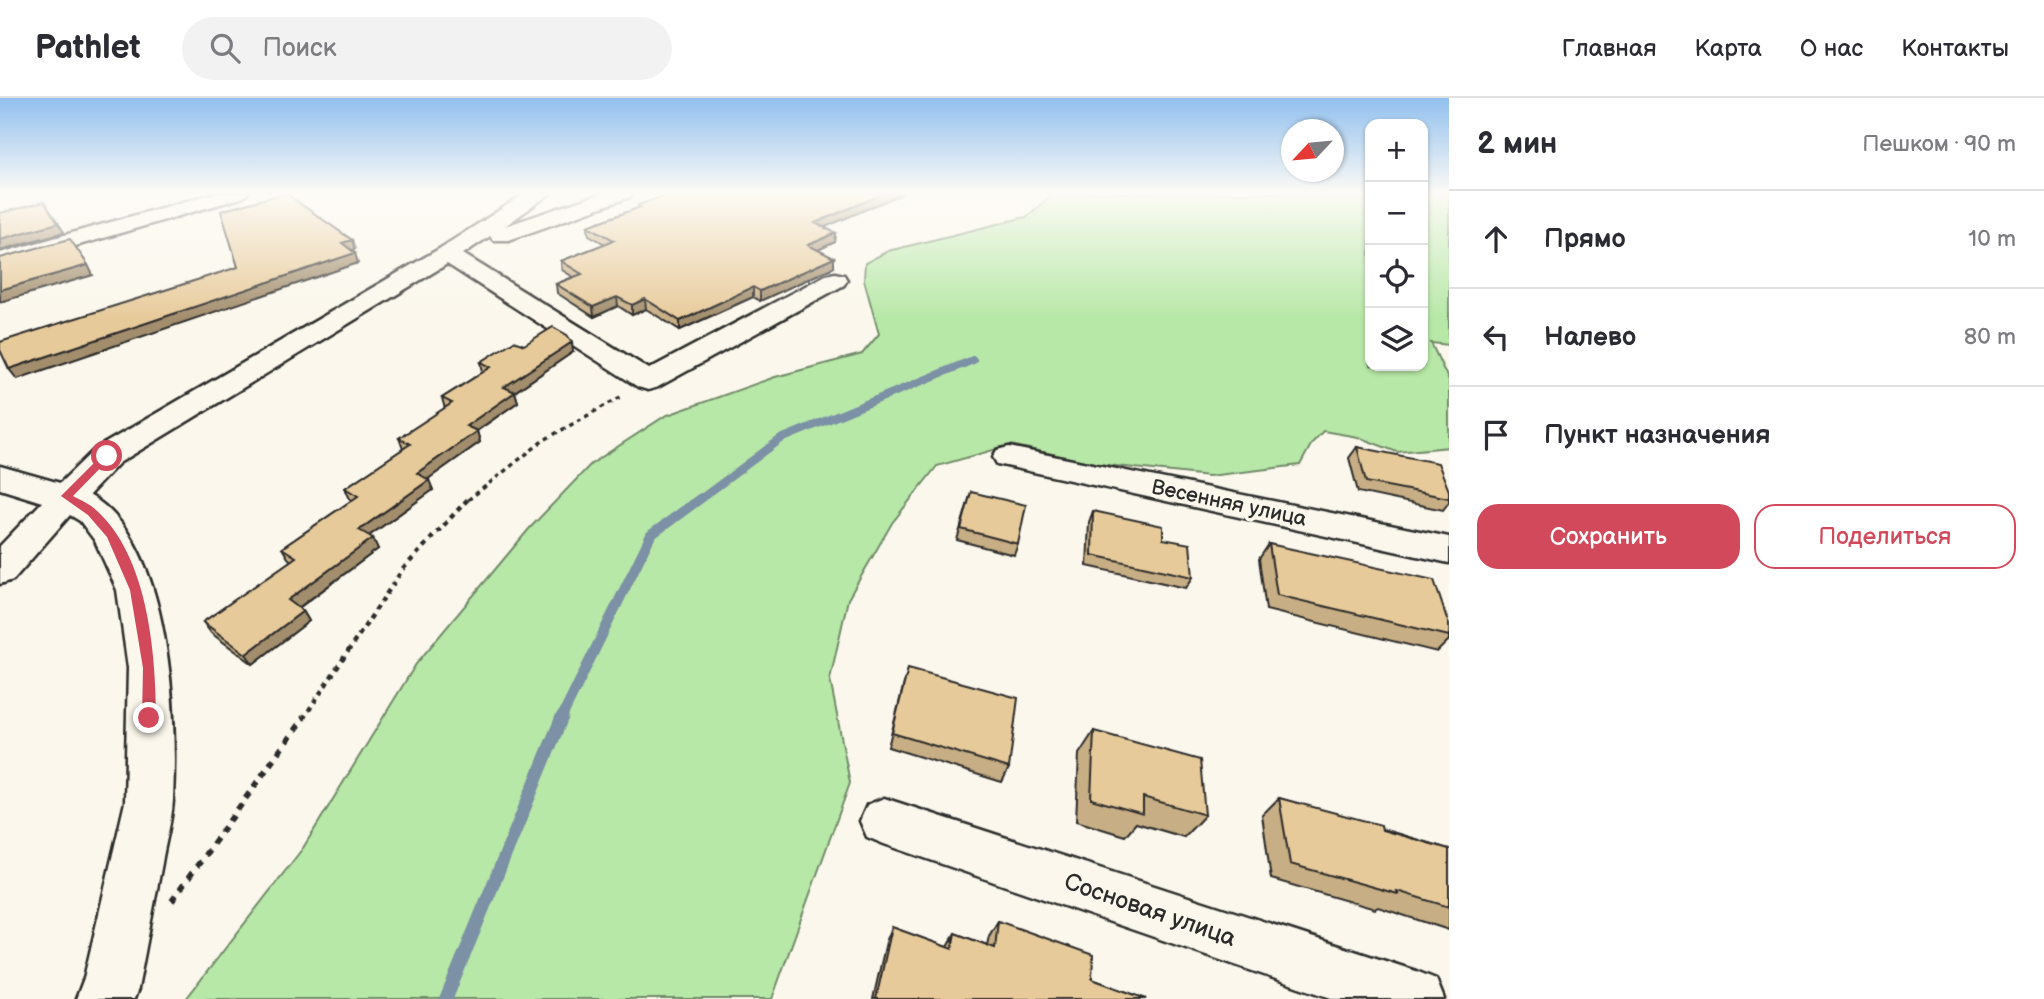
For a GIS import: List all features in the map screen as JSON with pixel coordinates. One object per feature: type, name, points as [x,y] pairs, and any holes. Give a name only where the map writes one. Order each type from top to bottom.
[{"type":"street","points":[[0,261],[90,235]]},
{"type":"street","points":[[0,570],[66,496],[107,456],[476,235]]},
{"type":"street","points":[[447,254],[502,235]]},
{"type":"street","points":[[447,254],[648,381],[835,279]]},
{"type":"street","name":"Весенняя улица","points":[[1009,457],[1449,550]]},
{"type":"street","points":[[0,477],[66,496],[92,512],[111,536],[136,590],[149,668],[149,802],[110,989],[104,999]]},
{"type":"street","name":"Сосновая улица","points":[[884,821],[1416,999]]},
{"type":"path","points":[[164,912],[306,715],[403,569],[474,493],[544,440],[648,381]]},
{"type":"green space","points":[[953,235],[1365,235],[1365,371],[1428,371],[1428,235],[1449,235],[1449,345],[1431,343],[1449,381],[1449,447],[1397,452],[1358,437],[1323,431],[1312,443],[1300,465],[1209,476],[1098,464],[1011,445],[937,466],[892,523],[848,599],[830,679],[850,783],[772,999],[186,999],[303,848],[416,664],[529,529],[591,464],[665,416],[775,377],[862,354],[879,334],[864,280],[865,263],[888,251]]},
{"type":"building","points":[[228,235],[345,235],[352,240],[342,243],[355,253],[9,369],[0,350],[0,342],[238,267]]},
{"type":"building","points":[[605,235],[831,235],[808,245],[834,258],[760,291],[753,287],[680,321],[645,299],[632,305],[617,297],[593,307],[556,284],[582,274],[561,261],[614,240]]},
{"type":"building","points":[[70,239],[88,265],[0,290],[0,258]]},
{"type":"building","points":[[553,327],[567,335],[572,342],[504,387],[515,392],[466,426],[477,431],[417,473],[429,480],[359,530],[373,538],[288,600],[303,611],[246,654],[203,622],[296,557],[282,548],[358,496],[345,488],[410,444],[399,438],[452,403],[442,398],[491,367],[481,362],[514,341],[524,345]]},
{"type":"building","points":[[1357,447],[1438,463],[1449,498],[1366,482]]},
{"type":"building","points":[[971,492],[1026,505],[1018,544],[961,529]]},
{"type":"building","points":[[1093,511],[1163,526],[1163,539],[1190,544],[1193,577],[1092,555]]},
{"type":"building","points":[[1269,544],[1434,580],[1449,625],[1449,636],[1277,595]]},
{"type":"building","points":[[908,668],[1018,698],[1009,768],[892,733]]},
{"type":"building","points":[[1094,731],[1200,760],[1205,815],[1143,797],[1143,814],[1091,799]]},
{"type":"building","points":[[1279,798],[1381,825],[1382,830],[1449,849],[1449,907],[1290,864]]},
{"type":"building","points":[[998,921],[1093,955],[1092,979],[1146,999],[876,999],[892,927],[952,949],[955,933],[995,948]]},
{"type":"waterway","points":[[699,500],[781,439],[973,360]]},
{"type":"waterway","points":[[561,719],[651,535],[701,498]]},
{"type":"waterway","points":[[446,999],[562,717]]},
{"type":"route","points":[[107,456],[66,496],[92,512],[111,536],[136,590],[149,668],[149,718]]}]
